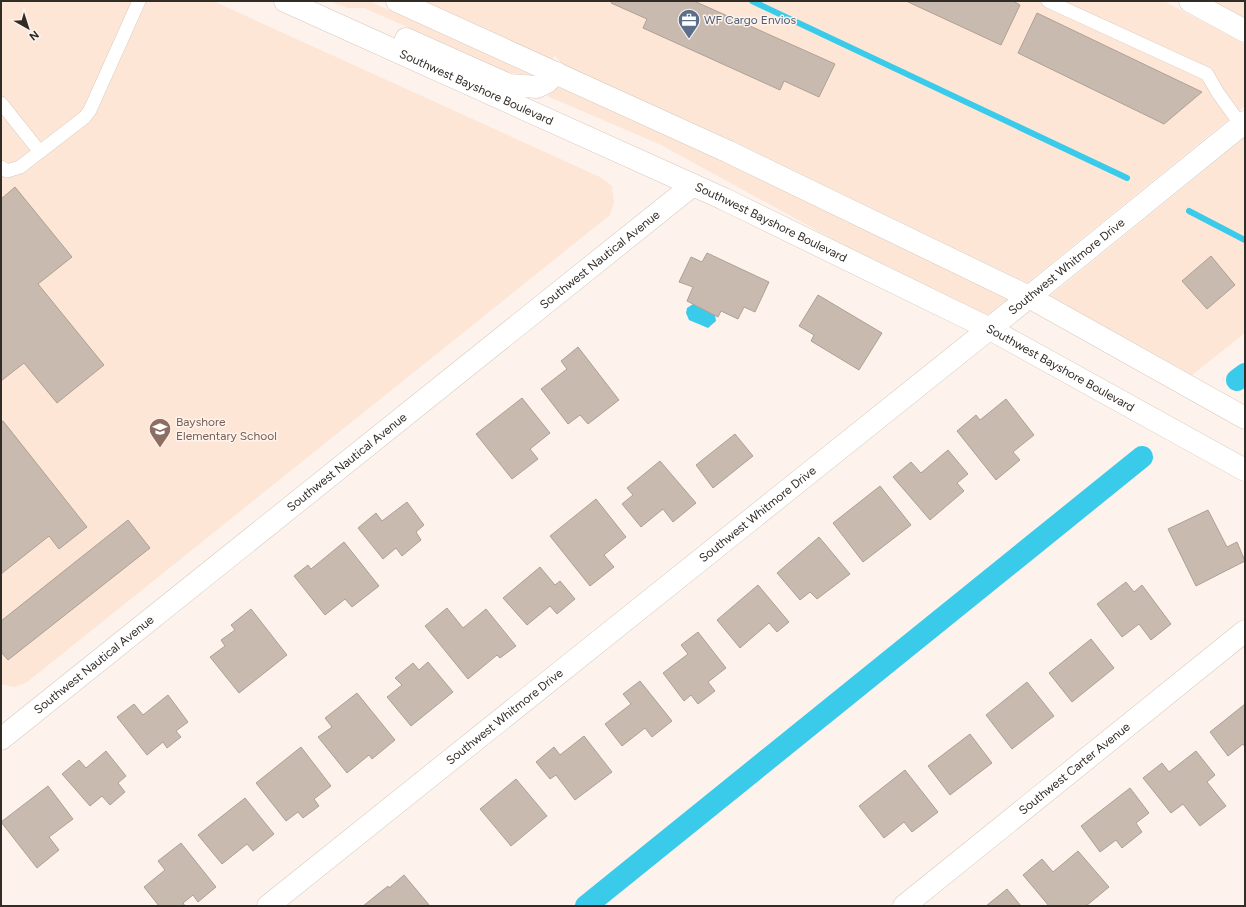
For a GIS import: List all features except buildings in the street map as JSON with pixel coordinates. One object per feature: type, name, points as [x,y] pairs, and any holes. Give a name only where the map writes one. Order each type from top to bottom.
[{"type":"street","name":"Southwest Bayshore Boulevard","points":[[285,1],[693,185],[990,328],[1245,470]]},
{"type":"street","points":[[397,1],[736,155],[1029,297],[1245,418]]},
{"type":"street","points":[[1190,1],[1245,31]]},
{"type":"street","points":[[333,23],[360,18],[509,85],[537,87],[547,82],[556,73]]},
{"type":"street","name":"Southwest Whitmore Drive","points":[[268,906],[1029,297],[1243,123]]},
{"type":"street","name":"Southwest Nautical Avenue","points":[[1,739],[9,721],[693,185]]},
{"type":"street","name":"Southwest Carter Avenue","points":[[904,906],[1245,631]]},
{"type":"lane","points":[[1,167],[7,171],[20,167],[85,117],[90,110],[139,1]]},
{"type":"lane","points":[[1048,1],[1208,74],[1218,93],[1243,123]]},
{"type":"lane","points":[[1,103],[40,152]]},
{"type":"shaded area","name":"Bayshore Elementary School","points":[[1,1],[213,1],[600,177],[612,186],[614,203],[610,215],[26,683],[14,687],[1,684]]},
{"type":"shaded area","points":[[330,1],[369,1],[533,75],[511,73],[364,8],[347,8]]},
{"type":"shaded area","points":[[424,1],[1164,1],[1245,44],[1245,106],[1027,283],[733,141],[562,64],[555,56],[552,59]]},
{"type":"shaded area","points":[[1213,1],[1245,1],[1245,19]]},
{"type":"shaded area","points":[[559,87],[726,162],[1008,299],[987,315],[840,243],[661,145],[547,96]]},
{"type":"shaded area","points":[[1245,137],[1245,333],[1192,375],[1050,296]]},
{"type":"water","points":[[693,304],[715,315],[716,321],[708,328],[689,320],[686,313],[687,308]]},
{"type":"waterway","points":[[752,1],[1127,178]]},
{"type":"waterway","points":[[1189,211],[1245,240]]},
{"type":"waterway","points":[[1237,380],[1245,374]]},
{"type":"waterway","points":[[586,906],[1142,457]]},
{"type":"place","name":"WF Cargo Envios","points":[[689,40]]},
{"type":"place","name":"Bayshore Elementary School","points":[[160,448]]}]
